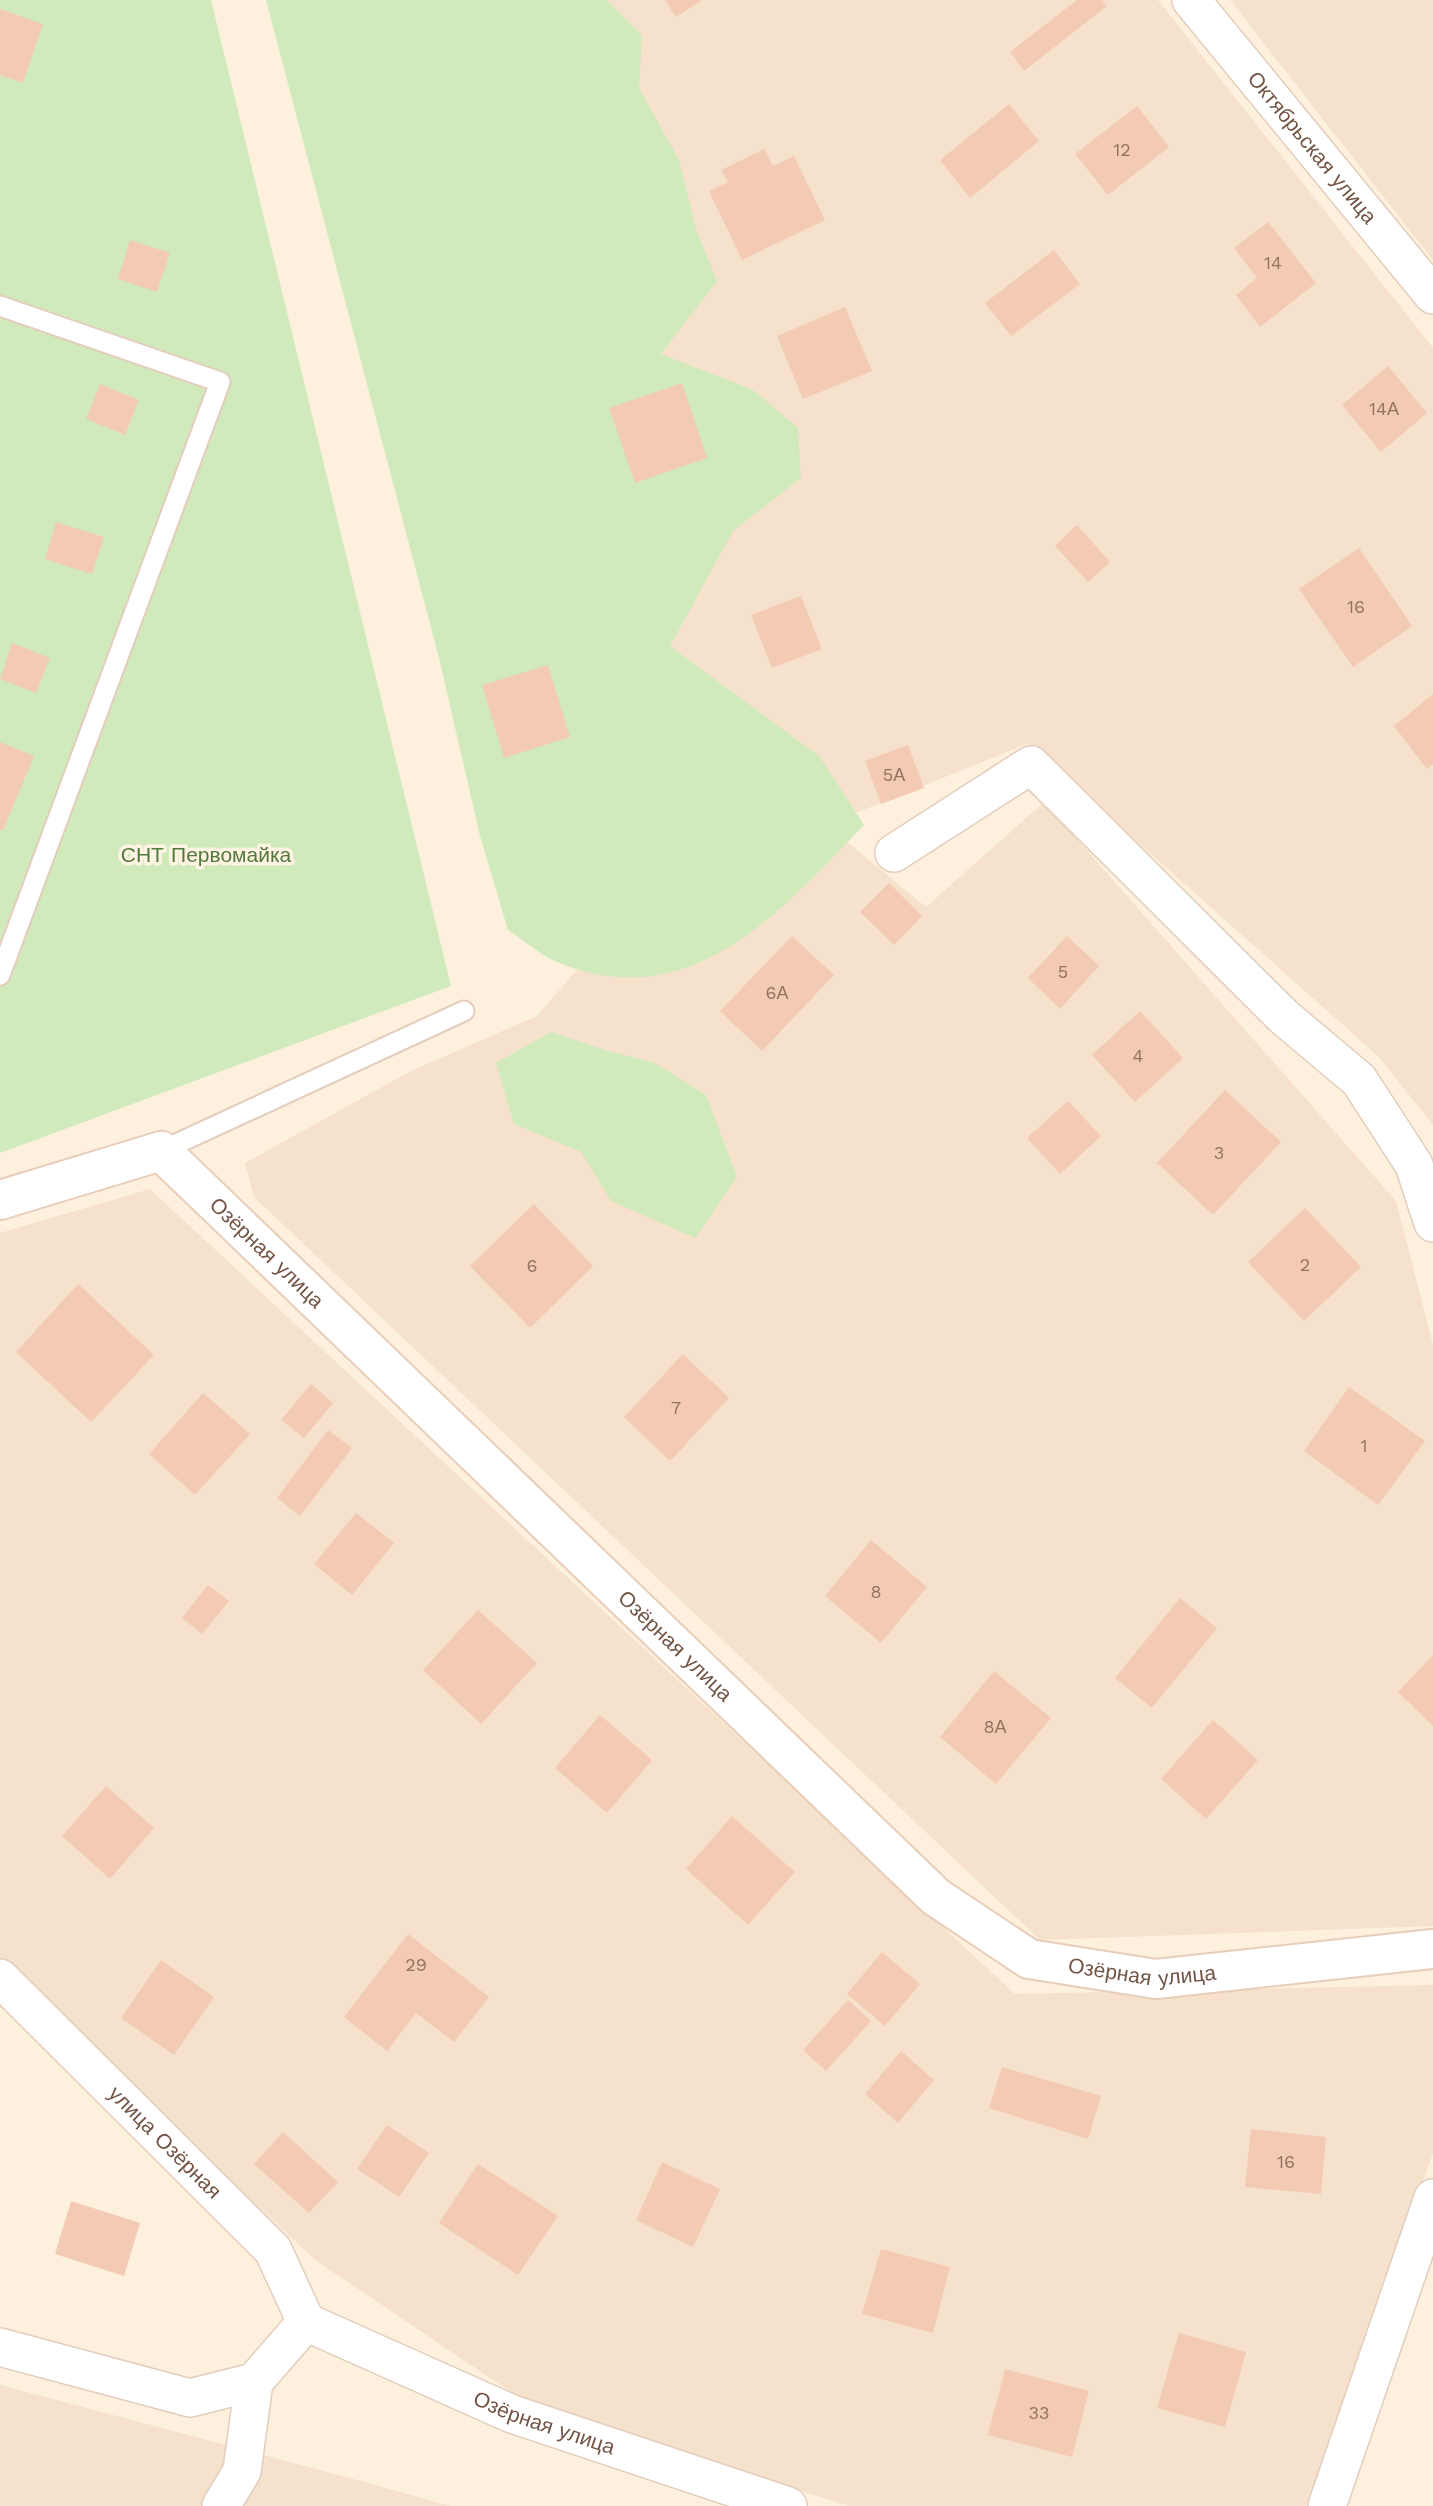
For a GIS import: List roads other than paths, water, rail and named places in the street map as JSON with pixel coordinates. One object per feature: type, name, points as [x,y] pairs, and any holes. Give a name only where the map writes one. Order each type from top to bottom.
[{"type":"street","name":"Октябрьская улица","points":[[1191,0],[1433,295]]},
{"type":"street","points":[[894,853],[1031,765],[1283,1017],[1359,1080],[1414,1165],[1433,1223]]},
{"type":"street","points":[[0,1200],[161,1151]]},
{"type":"street","name":"Озёрная улица","points":[[161,1151],[936,1897],[1029,1959],[1156,1979],[1433,1949]]},
{"type":"street","name":"улица Озёрная","points":[[0,1978],[273,2250],[306,2322]]},
{"type":"street","points":[[1327,2506],[1433,2198]]},
{"type":"street","points":[[221,2506],[242,2471],[254,2382],[306,2322]]},
{"type":"street","name":"Озёрная улица","points":[[306,2322],[512,2414],[788,2506]]},
{"type":"street","points":[[0,2347],[190,2398],[254,2382]]},
{"type":"lane","points":[[0,306],[220,382],[0,975]]},
{"type":"lane","points":[[161,1151],[464,1011]]},
{"type":"park label","name":"СНТ Первомайка","points":[[206,855]]}]
